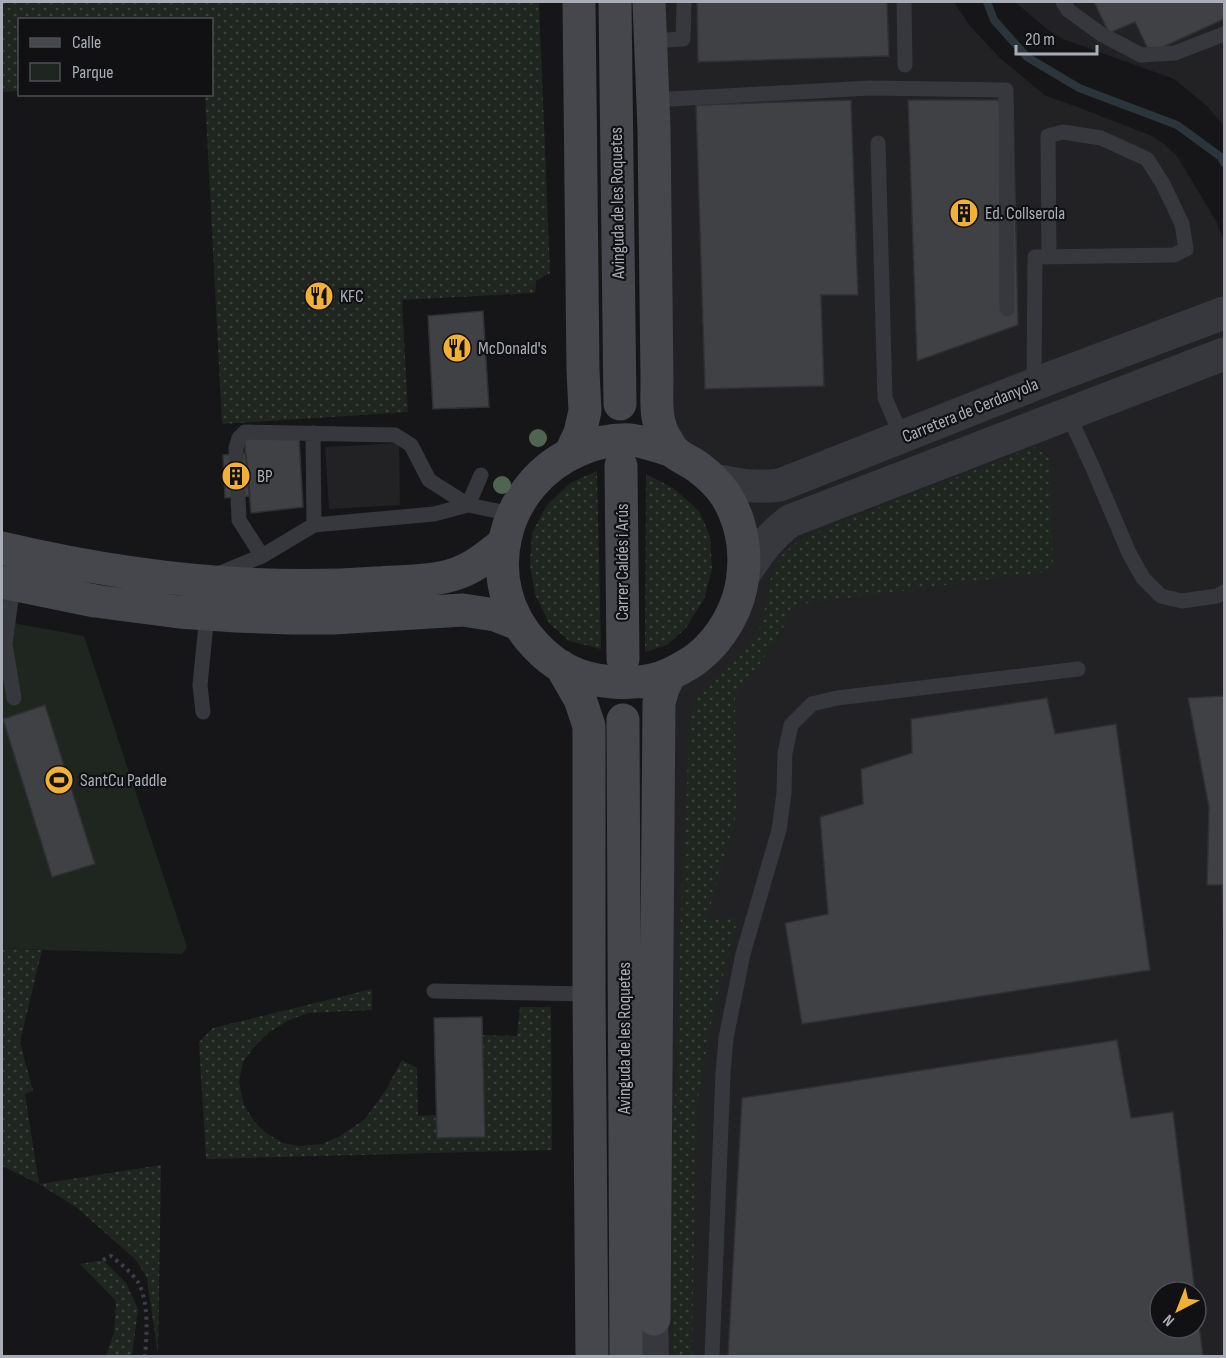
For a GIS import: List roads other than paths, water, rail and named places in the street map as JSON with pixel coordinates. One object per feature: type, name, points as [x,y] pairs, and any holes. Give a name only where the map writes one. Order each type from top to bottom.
[{"type":"main road","points":[[570,454],[580,434],[585,411],[582,340],[579,2]]},
{"type":"main road","name":"Avinguda de les Roquetes","points":[[615,2],[620,404]]},
{"type":"main road","points":[[649,2],[656,410],[662,432],[675,452]]},
{"type":"main road","points":[[612,441],[632,441],[656,445],[675,452],[693,463],[713,480],[727,498],[738,520],[744,554],[743,576],[737,602],[728,622],[716,639],[696,659],[670,674],[647,681],[629,683],[577,676],[542,652],[518,624],[510,604],[504,583],[502,563],[508,529],[521,498],[545,470],[557,461],[591,445],[612,441]]},
{"type":"main road","name":"Carrer Caldés i Arús","points":[[621,466],[623,658]]},
{"type":"main road","points":[[2,548],[108,570],[202,582],[332,586],[416,580],[458,573],[484,560],[508,529]]},
{"type":"main road","points":[[7,583],[136,607],[207,614],[333,618],[463,610],[495,615],[518,624]]},
{"type":"main road","points":[[561,666],[580,699],[589,726],[592,1356]]},
{"type":"main road","points":[[654,1319],[659,703],[670,674]]},
{"type":"main road","name":"Avinguda de les Roquetes","points":[[623,720],[626,1356]]},
{"type":"street","name":"Carretera de Cerdanyola","points":[[713,480],[742,486],[780,485],[1034,384],[1224,313]]},
{"type":"street","points":[[743,576],[775,533],[790,521],[1224,354]]},
{"type":"street","points":[[654,1319],[655,1356]]},
{"type":"lane","points":[[650,41],[683,39],[684,2]]},
{"type":"lane","points":[[904,2],[905,65]]},
{"type":"lane","points":[[1063,2],[1068,10],[1101,34],[1140,55],[1174,53],[1224,34]]},
{"type":"lane","points":[[652,100],[870,88],[1006,90],[1007,309]]},
{"type":"lane","points":[[1034,384],[1035,257],[1049,257],[1174,255],[1186,249],[1182,224],[1163,184],[1147,159],[1101,138],[1063,132],[1048,136],[1049,257]]},
{"type":"lane","points":[[878,143],[885,398],[902,437]]},
{"type":"lane","points":[[1068,414],[1129,553],[1143,578],[1161,596],[1182,601],[1217,596],[1224,592]]},
{"type":"lane","points":[[262,556],[239,520],[236,448],[239,438],[245,432],[395,435],[411,445],[429,480],[508,529]]},
{"type":"lane","points":[[313,434],[314,525]]},
{"type":"lane","points":[[468,505],[481,475]]},
{"type":"lane","points":[[202,582],[262,556],[314,525],[434,514],[468,505]]},
{"type":"lane","points":[[7,583],[5,644],[14,698]]},
{"type":"lane","points":[[203,712],[200,685],[207,614]]},
{"type":"lane","points":[[712,1356],[726,1038],[743,954],[779,830],[784,793],[785,753],[791,725],[812,704],[837,698],[1078,669]]},
{"type":"lane","points":[[434,991],[589,994]]},
{"type":"waterway","points":[[987,2],[994,20],[1027,57],[1079,88],[1177,125],[1221,157],[1224,163]]},
{"type":"place","name":"Ed. Collserola","points":[[964,213]]},
{"type":"place","name":"KFC","points":[[319,296]]},
{"type":"place","name":"McDonald's","points":[[457,348]]},
{"type":"place","name":"BP","points":[[236,476]]},
{"type":"place","name":"SantCu Paddle","points":[[59,780]]}]
